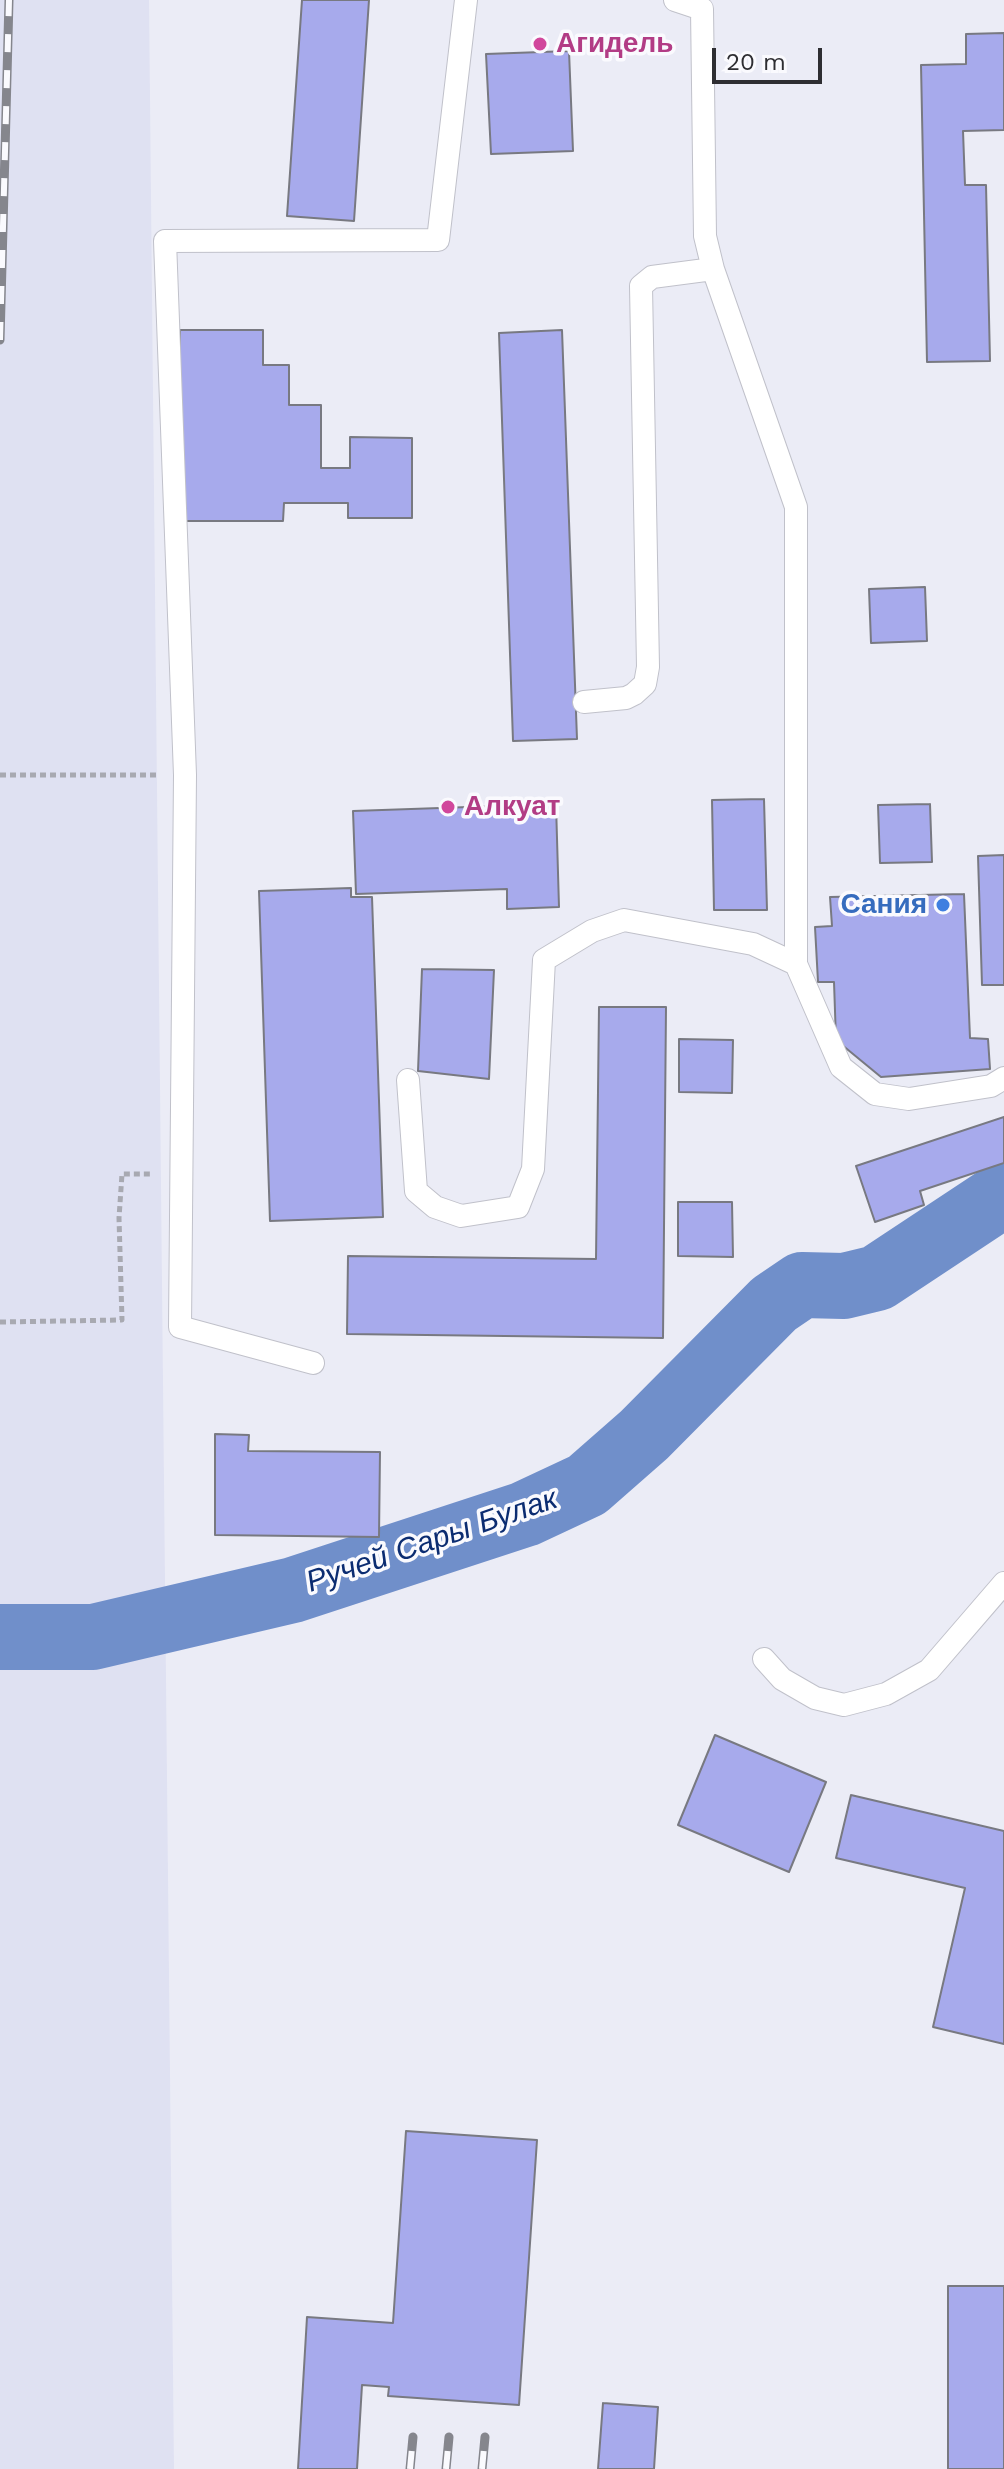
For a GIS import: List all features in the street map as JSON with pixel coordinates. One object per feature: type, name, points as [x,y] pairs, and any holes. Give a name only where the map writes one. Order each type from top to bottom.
[{"type":"lane","points":[[313,1363],[180,1327],[185,775],[165,241],[438,240],[466,0]]},
{"type":"lane","points":[[675,0],[702,9],[705,236],[713,269],[796,507],[796,964],[841,1067],[875,1094],[909,1099],[991,1086],[1004,1078]]},
{"type":"lane","points":[[584,702],[626,698],[634,694],[645,684],[648,667],[641,286],[652,277],[713,269]]},
{"type":"lane","points":[[408,1080],[416,1191],[435,1207],[461,1216],[518,1207],[533,1169],[544,960],[592,931],[624,920],[753,944],[796,964]]},
{"type":"lane","points":[[764,1659],[782,1679],[815,1698],[844,1705],[886,1694],[929,1670],[1004,1583]]},
{"type":"path","points":[[0,775],[185,775]]},
{"type":"path","points":[[0,1322],[122,1320],[119,1218],[122,1174],[182,1175]]},
{"type":"shaded area","points":[[0,0],[149,0],[174,2469],[0,2469]]},
{"type":"building","points":[[302,0],[369,0],[354,221],[287,216]]},
{"type":"building","points":[[1004,33],[1004,130],[963,131],[965,185],[986,185],[990,361],[927,362],[921,65],[966,64],[966,34]]},
{"type":"building","points":[[569,51],[573,151],[491,154],[486,54]]},
{"type":"building","points":[[180,330],[263,330],[263,365],[289,365],[289,405],[321,405],[321,468],[350,468],[350,437],[412,438],[412,518],[348,518],[348,503],[284,503],[283,521],[179,521]]},
{"type":"building","points":[[562,330],[577,739],[513,741],[499,333]]},
{"type":"building","points":[[925,587],[927,641],[871,643],[869,589]]},
{"type":"building","points":[[764,799],[767,910],[714,910],[712,800]]},
{"type":"building","points":[[556,804],[559,907],[507,909],[507,889],[356,894],[353,811]]},
{"type":"building","points":[[930,804],[932,862],[880,863],[878,805]]},
{"type":"building","points":[[1004,855],[1004,985],[982,985],[978,856]]},
{"type":"building","points":[[351,888],[351,897],[372,897],[383,1217],[270,1221],[259,891]]},
{"type":"building","points":[[964,894],[970,1038],[988,1039],[990,1069],[881,1077],[836,1040],[834,982],[818,982],[815,927],[832,926],[830,897]]},
{"type":"building","points":[[422,969],[494,970],[489,1079],[418,1071]]},
{"type":"building","points":[[599,1007],[666,1007],[663,1338],[347,1334],[348,1256],[596,1259]]},
{"type":"building","points":[[679,1039],[733,1040],[732,1093],[679,1092]]},
{"type":"building","points":[[1004,1117],[1004,1163],[920,1191],[924,1205],[875,1222],[856,1166]]},
{"type":"building","points":[[678,1202],[732,1202],[733,1257],[678,1256]]},
{"type":"building","points":[[215,1434],[249,1435],[248,1451],[380,1452],[379,1537],[215,1535]]},
{"type":"building","points":[[715,1735],[826,1782],[789,1872],[678,1825]]},
{"type":"building","points":[[851,1795],[1004,1831],[1004,2044],[933,2027],[965,1888],[836,1858]]},
{"type":"building","points":[[406,2131],[537,2140],[519,2405],[388,2396],[389,2387],[362,2385],[357,2469],[298,2469],[307,2317],[393,2323]]},
{"type":"building","points":[[948,2286],[1004,2286],[1004,2469],[948,2469]]},
{"type":"building","points":[[603,2403],[658,2407],[654,2469],[598,2469]]},
{"type":"waterway","name":"Ручей Сары Булак","points":[[0,1637],[93,1637],[293,1590],[525,1514],[587,1485],[644,1435],[774,1304],[802,1285],[844,1286],[877,1278],[1004,1194]]},
{"type":"railway","points":[[0,340],[9,0]]},
{"type":"railway","points":[[410,2469],[413,2437]]},
{"type":"railway","points":[[446,2469],[449,2437]]},
{"type":"railway","points":[[482,2469],[485,2437]]},
{"type":"place","name":"Агидель","points":[[540,44]]},
{"type":"place","name":"Алкуат","points":[[448,807]]},
{"type":"place","name":"Сания","points":[[943,905]]}]
